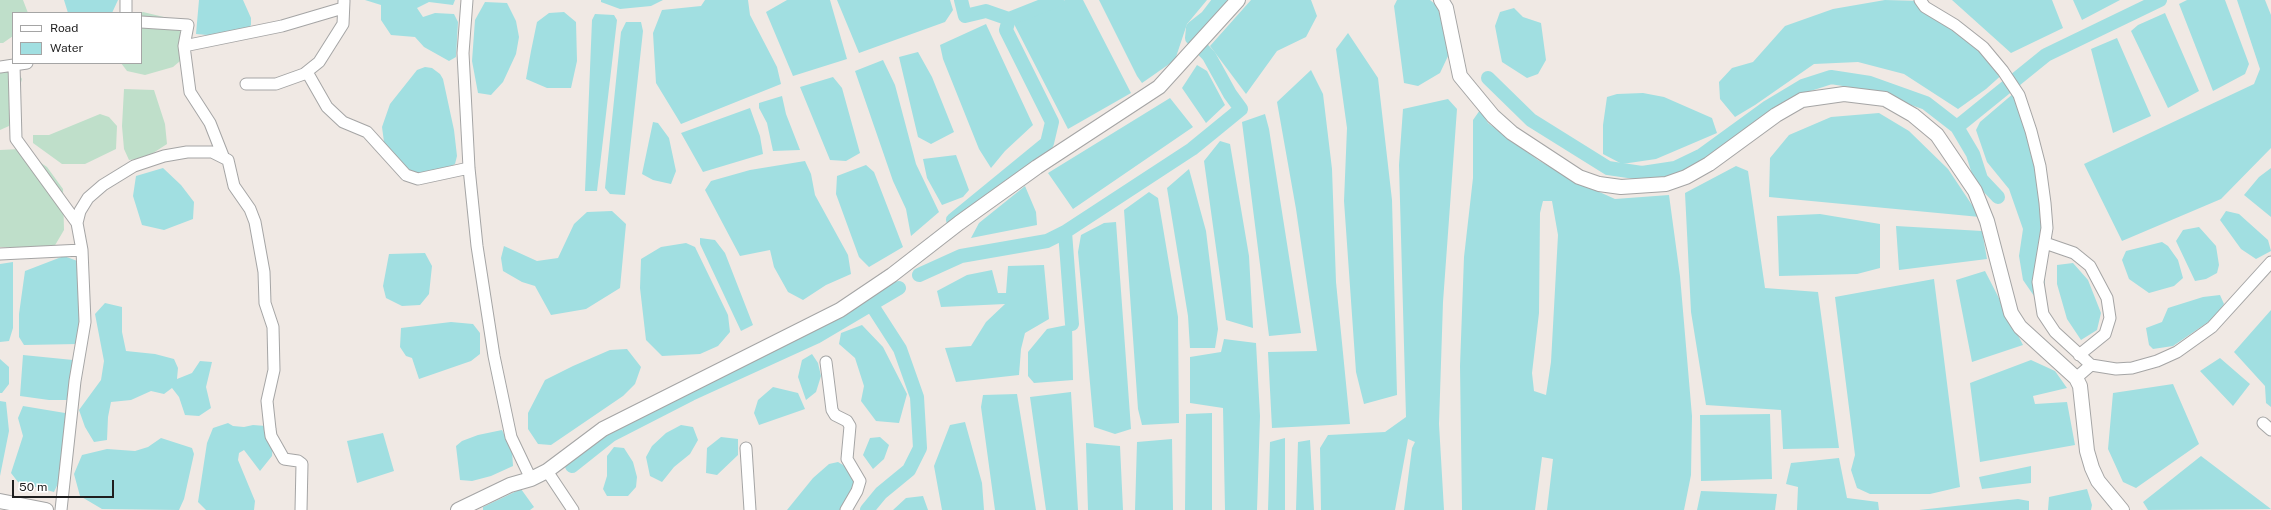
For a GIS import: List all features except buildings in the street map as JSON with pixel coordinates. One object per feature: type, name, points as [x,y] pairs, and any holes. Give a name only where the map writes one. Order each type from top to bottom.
[{"type":"street","points":[[126,0],[126,12]]},
{"type":"street","points":[[467,0],[463,53],[469,168],[478,246],[494,356],[511,437],[531,479]]},
{"type":"street","points":[[458,510],[510,485],[531,479],[546,471],[603,429],[840,310],[892,275],[959,223],[1037,168],[1150,94],[1165,82],[1187,55],[1238,0]]},
{"type":"street","points":[[1441,0],[1446,8],[1460,76],[1493,116],[1512,133],[1579,177],[1599,184],[1621,187],[1666,184],[1686,177],[1710,164],[1776,115],[1802,100],[1844,94],[1885,99],[1913,115],[1937,135],[1975,190],[1987,221],[2011,313],[2020,327],[2076,378],[2080,386],[2087,451],[2092,468],[2098,481],[2122,510]]},
{"type":"street","points":[[1920,0],[1926,7],[1955,25],[1983,47],[2004,71],[2019,95],[2032,131],[2040,166],[2047,228],[2038,282],[2043,314],[2055,332],[2091,365],[2116,369],[2132,368],[2157,361],[2177,352],[2212,327],[2271,262]]},
{"type":"street","points":[[184,46],[282,26],[344,4],[343,24],[338,34],[319,62],[307,72],[276,84],[246,84]]},
{"type":"street","points":[[142,22],[188,25],[184,46],[190,92],[210,123],[223,156]]},
{"type":"street","points":[[0,67],[20,64]]},
{"type":"street","points":[[14,65],[16,139],[77,223]]},
{"type":"street","points":[[307,72],[327,107],[343,122],[367,132],[406,176],[418,179],[469,168]]},
{"type":"street","points":[[61,510],[75,381],[85,322],[82,250],[77,223],[80,211],[88,198],[102,185],[134,166],[164,156],[187,152],[212,152],[223,156],[228,160],[234,186],[250,209],[256,222],[264,272],[265,303],[273,327],[274,370],[267,401],[271,436],[284,459],[298,461],[302,464],[301,510]]},
{"type":"street","points":[[2045,243],[2074,253],[2090,266],[2107,298],[2110,318],[2105,334],[2079,355]]},
{"type":"street","points":[[0,254],[82,250]]},
{"type":"street","points":[[826,362],[832,410],[835,415],[847,421],[850,426],[847,459],[860,481],[857,491],[846,510]]},
{"type":"street","points":[[2076,378],[2091,365]]},
{"type":"street","points":[[746,448],[750,510]]},
{"type":"street","points":[[546,471],[573,510]]},
{"type":"street","points":[[0,501],[46,510]]},
{"type":"green space","points":[[0,0],[23,0],[28,12],[12,12],[12,37],[3,43],[0,43]]},
{"type":"green space","points":[[142,12],[168,18],[184,25],[186,56],[173,67],[145,75],[127,71],[122,64],[142,64]]},
{"type":"green space","points":[[11,62],[22,79],[9,126],[0,130],[0,66]]},
{"type":"green space","points":[[124,89],[154,90],[165,124],[167,144],[147,157],[129,160],[124,149],[122,126]]},
{"type":"green space","points":[[100,114],[109,117],[117,126],[116,149],[85,164],[62,164],[33,143],[33,135],[49,135]]},
{"type":"green space","points":[[20,149],[47,167],[63,189],[64,230],[54,247],[0,247],[0,150]]},
{"type":"water","points":[[64,0],[118,0],[112,12],[68,12]]},
{"type":"water","points":[[199,0],[243,0],[251,18],[251,25],[247,30],[219,36],[196,34]]},
{"type":"water","points":[[365,0],[455,0],[453,5],[429,2],[417,8],[423,17],[435,13],[454,14],[458,22],[456,57],[449,61],[424,47],[415,37],[391,35],[381,20],[381,5]]},
{"type":"water","points":[[601,0],[663,0],[651,6],[620,9],[601,2]]},
{"type":"water","points":[[705,0],[748,0],[750,15],[777,67],[781,84],[681,124],[656,83],[653,33],[662,10],[701,6]]},
{"type":"water","points":[[787,0],[830,0],[847,59],[793,76],[766,12]]},
{"type":"water","points":[[837,0],[950,0],[953,10],[945,22],[859,53]]},
{"type":"water","points":[[1065,0],[1083,0],[1131,93],[1068,129],[1014,24]]},
{"type":"water","points":[[1099,0],[1207,0],[1187,24],[1175,60],[1142,83],[1137,76]]},
{"type":"water","points":[[1251,0],[1311,0],[1317,16],[1306,37],[1277,51],[1246,94],[1210,46]]},
{"type":"water","points":[[1397,0],[1430,0],[1441,9],[1449,54],[1440,73],[1418,86],[1404,83],[1394,6]]},
{"type":"water","points":[[1885,0],[1921,1],[2005,72],[1986,89],[1958,109],[1904,74],[1858,62],[1814,64],[1735,117],[1720,99],[1719,82],[1732,68],[1753,62],[1785,26],[1833,9]]},
{"type":"water","points":[[1952,0],[2052,0],[2063,28],[2011,53]]},
{"type":"water","points":[[2073,0],[2120,0],[2082,20]]},
{"type":"water","points":[[2187,0],[2225,0],[2249,64],[2245,74],[2213,91],[2179,4]]},
{"type":"water","points":[[2237,0],[2265,0],[2271,15],[2271,148],[2221,199],[2122,241],[2084,164],[2254,84],[2260,69]]},
{"type":"water","points":[[485,2],[507,3],[516,21],[519,37],[516,54],[503,82],[491,95],[478,93],[472,61],[475,20]]},
{"type":"water","points":[[1514,8],[1523,17],[1541,23],[1546,60],[1538,74],[1527,78],[1502,62],[1495,26],[1500,12]]},
{"type":"water","points":[[564,12],[576,22],[577,61],[571,88],[547,88],[526,79],[537,22],[549,13]]},
{"type":"water","points":[[2165,13],[2199,91],[2168,108],[2131,31],[2138,25]]},
{"type":"water","points":[[595,14],[614,15],[617,20],[597,191],[585,191],[592,20]]},
{"type":"water","points":[[626,22],[641,22],[643,31],[625,195],[610,194],[605,188],[621,32]]},
{"type":"water","points":[[986,24],[1033,125],[1005,151],[991,168],[979,149],[943,59],[940,45]]},
{"type":"water","points":[[1348,33],[1378,78],[1392,200],[1397,395],[1364,404],[1356,372],[1344,201],[1347,128],[1336,49]]},
{"type":"water","points":[[2117,38],[2151,116],[2113,133],[2091,49]]},
{"type":"water","points":[[918,52],[932,77],[954,132],[931,144],[918,137],[899,57]]},
{"type":"water","points":[[883,60],[895,85],[916,164],[939,212],[911,236],[906,209],[893,181],[855,71]]},
{"type":"water","points":[[1197,65],[1207,71],[1225,105],[1206,123],[1182,88]]},
{"type":"water","points":[[425,67],[432,68],[440,74],[443,79],[454,130],[457,156],[455,164],[421,175],[410,173],[397,163],[384,142],[382,127],[390,104],[417,70]]},
{"type":"water","points":[[1311,70],[1323,94],[1332,169],[1336,282],[1350,424],[1272,428],[1268,352],[1317,351],[1296,209],[1277,102]]},
{"type":"water","points":[[833,77],[842,88],[860,153],[846,161],[830,160],[800,87]]},
{"type":"water","points":[[1643,93],[1664,97],[1712,118],[1717,133],[1656,159],[1622,164],[1603,154],[1603,125],[1607,97],[1617,94]]},
{"type":"water","points":[[2014,93],[2034,125],[2046,262],[2043,309],[2023,280],[2019,256],[2023,229],[2009,189],[1987,162],[1976,130],[1980,122]]},
{"type":"water","points":[[782,96],[786,114],[800,150],[773,151],[767,123],[759,108],[759,103]]},
{"type":"water","points":[[1170,98],[1193,127],[1073,209],[1048,173]]},
{"type":"water","points":[[1448,99],[1457,109],[1443,302],[1439,424],[1444,510],[1404,510],[1412,448],[1415,442],[1408,439],[1395,510],[1321,510],[1320,448],[1328,435],[1385,432],[1406,417],[1399,165],[1403,109]]},
{"type":"water","points":[[750,108],[760,136],[763,154],[703,172],[681,133]]},
{"type":"water","points":[[1480,110],[1488,123],[1538,160],[1575,181],[1615,199],[1669,195],[1680,276],[1692,416],[1691,475],[1684,510],[1547,510],[1553,459],[1542,457],[1535,510],[1462,510],[1460,366],[1464,257],[1473,178],[1473,120]],"holes":[[[1543,201],[1552,201],[1558,235],[1551,362],[1546,395],[1534,391],[1532,373],[1539,313],[1540,213]]]},
{"type":"water","points":[[1879,113],[1909,131],[1948,169],[1980,217],[1769,197],[1770,158],[1789,135],[1831,117]]},
{"type":"water","points":[[1265,114],[1269,129],[1301,333],[1269,336],[1242,122]]},
{"type":"water","points":[[653,122],[658,123],[669,138],[676,171],[671,184],[653,180],[642,174]]},
{"type":"water","points":[[1220,141],[1230,144],[1249,256],[1253,328],[1226,320],[1204,161]]},
{"type":"water","points":[[956,155],[969,190],[963,197],[942,205],[927,178],[923,159]]},
{"type":"water","points":[[805,161],[811,174],[815,195],[848,255],[851,274],[826,285],[803,300],[788,292],[774,267],[770,250],[740,256],[705,190],[711,181],[750,170]]},
{"type":"water","points":[[866,165],[874,172],[903,247],[869,267],[859,257],[836,194],[837,176]]},
{"type":"water","points":[[1736,166],[1748,171],[1765,288],[1818,292],[1839,448],[1783,449],[1781,410],[1706,405],[1691,312],[1685,193]]},
{"type":"water","points":[[163,168],[181,185],[194,202],[193,219],[164,230],[142,225],[133,196],[136,176]]},
{"type":"water","points":[[2271,168],[2271,217],[2244,195],[2259,177]]},
{"type":"water","points":[[1189,169],[1206,231],[1218,329],[1215,348],[1190,348],[1188,316],[1167,188]]},
{"type":"water","points":[[1025,186],[1036,212],[1037,225],[971,238],[979,223]]},
{"type":"water","points":[[1149,192],[1158,198],[1178,317],[1179,423],[1142,425],[1138,409],[1124,210]]},
{"type":"water","points":[[612,211],[626,224],[620,288],[586,309],[551,315],[535,286],[522,282],[503,271],[501,258],[504,246],[537,261],[558,258],[574,224],[587,212]]},
{"type":"water","points":[[2226,211],[2239,214],[2268,240],[2271,251],[2256,259],[2241,249],[2220,220]]},
{"type":"water","points":[[1820,214],[1880,224],[1880,268],[1857,274],[1779,276],[1777,216]]},
{"type":"water","points":[[1116,222],[1131,429],[1115,434],[1094,427],[1078,252],[1081,235],[1104,223]]},
{"type":"water","points":[[1896,226],[1982,231],[1987,259],[1899,270]]},
{"type":"water","points":[[2199,227],[2216,246],[2219,265],[2217,273],[2206,279],[2195,281],[2176,241],[2183,230]]},
{"type":"water","points":[[700,238],[715,240],[725,253],[753,325],[741,331],[700,244]]},
{"type":"water","points":[[2162,242],[2168,246],[2178,260],[2183,278],[2174,286],[2149,293],[2129,279],[2122,260],[2126,251]]},
{"type":"water","points":[[686,243],[695,247],[728,315],[730,332],[718,346],[700,354],[662,356],[646,340],[640,288],[641,259],[661,247]]},
{"type":"water","points":[[425,253],[432,266],[429,294],[420,305],[402,306],[386,298],[383,286],[389,254]]},
{"type":"water","points":[[64,256],[80,262],[83,294],[78,344],[24,345],[19,337],[19,314],[25,271]]},
{"type":"water","points":[[13,262],[13,328],[9,341],[0,342],[0,264]]},
{"type":"water","points":[[2073,263],[2088,280],[2101,313],[2097,330],[2081,340],[2067,319],[2057,284],[2057,265]]},
{"type":"water","points":[[1044,265],[1049,319],[1025,333],[1021,349],[1019,375],[956,382],[945,348],[971,346],[986,322],[1005,304],[941,307],[937,291],[967,275],[992,270],[998,293],[1006,293],[1008,266]]},
{"type":"water","points":[[1985,271],[2023,345],[1972,362],[1956,280]]},
{"type":"water","points":[[1934,279],[1960,487],[1930,494],[1870,494],[1857,488],[1851,470],[1855,455],[1835,297]]},
{"type":"water","points":[[2220,295],[2224,304],[2214,318],[2173,346],[2153,349],[2149,345],[2146,328],[2162,322],[2168,308],[2203,297]]},
{"type":"water","points":[[105,303],[122,307],[122,332],[126,351],[155,354],[174,359],[178,368],[177,379],[192,373],[200,361],[212,362],[206,387],[211,408],[199,416],[185,415],[179,397],[172,388],[164,394],[151,391],[131,400],[111,402],[108,417],[107,440],[94,442],[85,427],[79,410],[101,380],[104,361],[95,314]]},
{"type":"water","points":[[2271,310],[2271,407],[2266,403],[2265,386],[2234,352]]},
{"type":"water","points":[[451,322],[473,324],[480,333],[480,354],[471,361],[419,379],[412,358],[406,356],[400,347],[401,328]]},
{"type":"water","points":[[1072,324],[1073,380],[1034,383],[1028,376],[1028,352],[1047,329]]},
{"type":"water","points":[[862,325],[883,347],[907,394],[899,423],[876,421],[861,401],[864,386],[855,358],[839,344],[841,333]]},
{"type":"water","points":[[1224,339],[1256,343],[1260,416],[1257,510],[1225,510],[1223,408],[1190,403],[1190,357],[1221,352]]},
{"type":"water","points":[[627,349],[641,367],[635,384],[623,396],[551,445],[538,444],[528,429],[528,413],[545,380],[610,350]]},
{"type":"water","points":[[812,354],[818,363],[821,376],[816,392],[806,400],[798,377],[802,360]]},
{"type":"water","points":[[23,355],[73,360],[72,400],[49,400],[20,396]]},
{"type":"water","points":[[2220,358],[2250,384],[2233,406],[2200,371]]},
{"type":"water","points":[[0,359],[9,367],[9,384],[2,393],[0,393]]},
{"type":"water","points":[[2031,360],[2055,371],[2067,388],[2033,396],[2035,404],[2067,402],[2075,445],[1980,462],[1970,383]]},
{"type":"water","points":[[2173,384],[2199,444],[2136,488],[2123,482],[2108,449],[2113,393]]},
{"type":"water","points":[[773,387],[798,393],[805,409],[759,425],[754,413],[758,400]]},
{"type":"water","points":[[1071,392],[1078,510],[1046,510],[1030,397]]},
{"type":"water","points":[[1017,394],[1036,510],[995,510],[981,407],[983,395]]},
{"type":"water","points":[[0,401],[6,402],[9,431],[0,476]]},
{"type":"water","points":[[23,406],[65,413],[69,423],[62,475],[54,492],[18,482],[11,473],[23,436],[18,418]]},
{"type":"water","points":[[1212,413],[1212,510],[1185,510],[1186,414]]},
{"type":"water","points":[[1770,414],[1772,479],[1701,481],[1700,415]]},
{"type":"water","points":[[965,422],[982,483],[984,510],[942,510],[934,466],[950,425]]},
{"type":"water","points":[[228,423],[233,426],[244,427],[253,425],[266,426],[273,443],[272,456],[260,471],[244,450],[239,453],[238,460],[255,501],[254,510],[206,510],[198,502],[207,443],[213,428]]},
{"type":"water","points":[[681,425],[693,427],[698,440],[690,454],[674,467],[662,482],[650,476],[646,457],[652,446],[666,433]]},
{"type":"water","points":[[502,430],[512,450],[513,466],[491,476],[472,481],[460,480],[456,446],[462,441],[478,435]]},
{"type":"water","points":[[383,433],[394,471],[357,483],[347,441]]},
{"type":"water","points":[[721,437],[738,439],[738,455],[717,475],[706,473],[707,448]]},
{"type":"water","points":[[880,437],[889,445],[884,459],[873,469],[863,455],[870,438]]},
{"type":"water","points":[[161,438],[192,448],[194,454],[184,499],[179,510],[102,509],[80,496],[74,474],[82,455],[107,449],[135,451],[148,447]]},
{"type":"water","points":[[1285,438],[1285,510],[1268,510],[1270,442]]},
{"type":"water","points":[[1172,439],[1173,510],[1135,510],[1137,442]]},
{"type":"water","points":[[1310,440],[1314,510],[1296,510],[1298,442]]},
{"type":"water","points":[[1086,443],[1120,446],[1123,510],[1088,510]]},
{"type":"water","points":[[614,447],[624,448],[633,462],[637,477],[636,487],[628,496],[607,496],[603,489],[607,476],[607,456]]},
{"type":"water","points":[[2201,456],[2271,509],[2148,510],[2143,502]]},
{"type":"water","points":[[1839,458],[1847,498],[1878,502],[1879,510],[1797,510],[1798,487],[1786,484],[1791,463]]},
{"type":"water","points":[[838,462],[850,469],[856,483],[842,510],[787,510],[813,478],[829,464]]},
{"type":"water","points":[[2031,466],[2031,483],[1982,489],[1979,477]]},
{"type":"water","points":[[521,489],[534,507],[530,510],[483,510],[483,507]]},
{"type":"water","points":[[2087,489],[2092,505],[2091,510],[2048,510],[2049,497]]},
{"type":"water","points":[[1701,491],[1777,494],[1775,510],[1697,510]]},
{"type":"water","points":[[923,496],[928,510],[893,510],[906,498]]},
{"type":"water","points":[[2018,499],[2029,501],[2029,510],[1919,510]]},
{"type":"waterway","points":[[961,0],[965,16],[986,11],[1009,19],[1057,0]]},
{"type":"waterway","points":[[919,275],[961,256],[1047,241],[1065,232],[1192,149],[1241,109],[1230,94],[1209,56],[1192,38],[1193,28],[1207,17],[1220,0]]},
{"type":"waterway","points":[[1957,127],[2046,55],[2160,0]]},
{"type":"waterway","points":[[953,220],[1047,143],[1052,122],[1006,30],[1009,19]]},
{"type":"waterway","points":[[1488,78],[1531,120],[1608,168],[1642,173],[1675,168],[1702,155],[1768,107],[1803,86],[1831,77],[1870,83],[1926,103],[1957,127],[1973,154],[1981,179],[1998,197]]},
{"type":"waterway","points":[[1065,232],[1072,324]]},
{"type":"waterway","points":[[572,466],[611,435],[691,394],[816,337],[899,288]]},
{"type":"waterway","points":[[867,510],[881,493],[909,470],[920,448],[917,397],[900,349],[871,304]]}]
